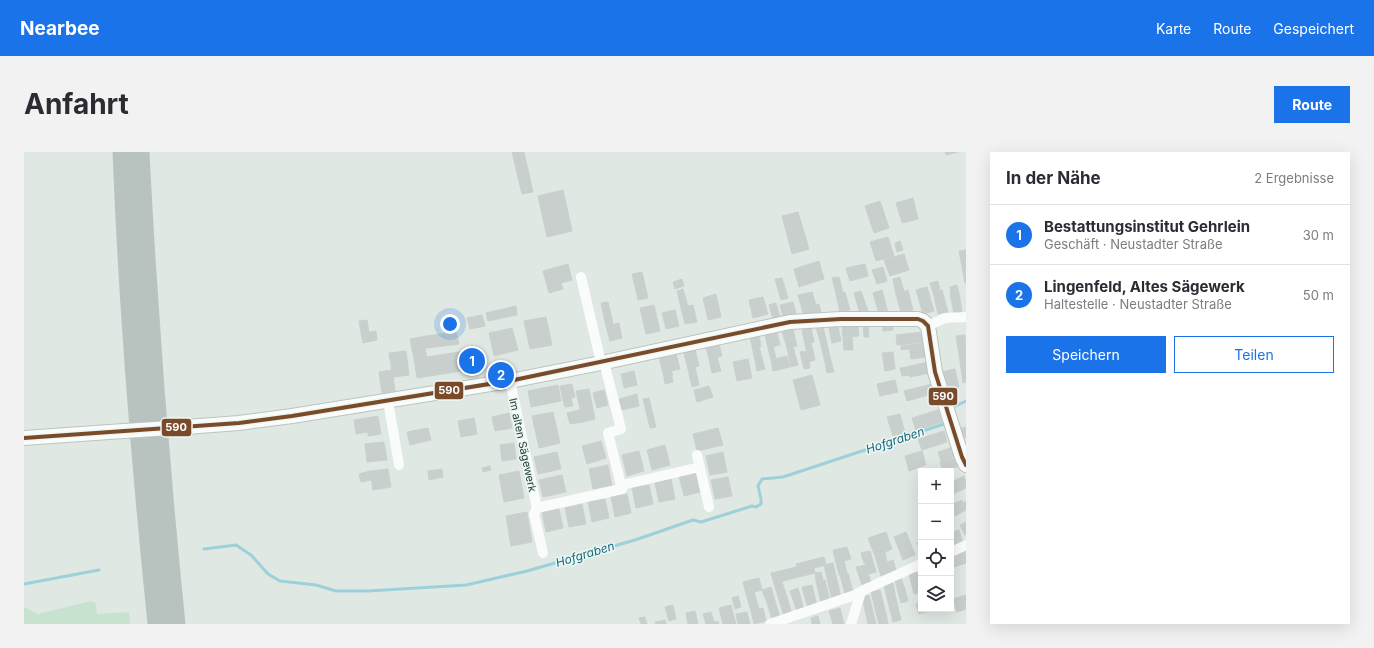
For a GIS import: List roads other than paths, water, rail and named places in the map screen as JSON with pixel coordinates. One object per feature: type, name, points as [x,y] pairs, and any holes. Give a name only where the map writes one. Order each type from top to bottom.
[{"type":"highway","points":[[123,152],[133,343],[146,503],[158,624]]},
{"type":"highway","points":[[139,152],[150,342],[163,512],[175,624]]},
{"type":"main road","points":[[24,438],[186,427],[274,418],[388,401],[510,381],[603,363],[790,322],[841,319],[918,319],[923,321],[928,326],[935,372],[962,458],[966,465]]},
{"type":"street","points":[[537,508],[622,489],[622,484],[608,433],[621,429],[581,277]]},
{"type":"street","points":[[928,326],[945,318],[966,317]]},
{"type":"street","name":"Im alten Sägewerk","points":[[510,381],[537,508],[534,514],[543,553]]},
{"type":"street","points":[[388,401],[399,465]]},
{"type":"street","points":[[697,455],[709,507]]},
{"type":"street","points":[[622,484],[700,467]]},
{"type":"street","points":[[954,551],[966,545]]},
{"type":"street","points":[[770,624],[855,595],[918,565]]},
{"type":"street","points":[[851,624],[861,592]]},
{"type":"waterway","name":"Hofgraben","points":[[953,407],[966,401]]},
{"type":"waterway","name":"Hofgraben","points":[[204,549],[236,545],[251,555],[268,574],[280,581],[316,585],[336,591],[368,591],[466,585],[527,571],[635,540],[693,520],[701,522],[752,506],[756,507],[761,504],[758,486],[762,479],[783,477],[944,424]]},
{"type":"waterway","name":"Hofgraben","points":[[24,584],[99,570]]},
{"type":"place","name":"Bestattungsinstitut Gehrlein","points":[[472,361]]},
{"type":"place","name":"Lingenfeld, Altes Sägewerk","points":[[501,375]]}]
